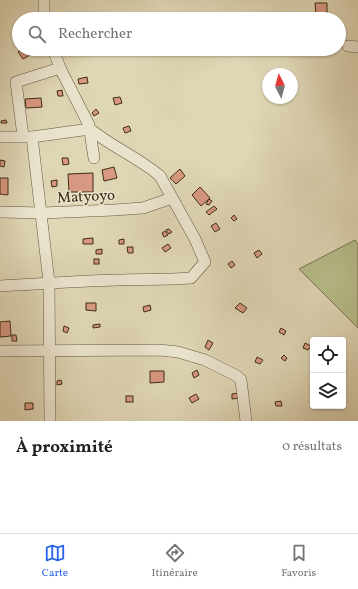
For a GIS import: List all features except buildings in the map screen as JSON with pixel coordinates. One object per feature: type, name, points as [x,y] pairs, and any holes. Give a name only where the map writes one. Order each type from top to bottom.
[{"type":"street","points":[[44,0],[44,12]]},
{"type":"street","points":[[56,56],[90,129],[94,158]]},
{"type":"street","points":[[50,421],[49,282],[42,213],[16,82],[60,68]]},
{"type":"street","points":[[0,137],[27,137],[90,129],[116,148],[151,169],[163,180],[205,262],[193,276],[160,281],[119,280],[49,282],[0,286]]},
{"type":"street","name":"Matyoyo","points":[[0,212],[42,213],[143,208],[172,198]]},
{"type":"street","points":[[0,351],[159,350],[190,354],[238,376],[241,380],[246,421]]},
{"type":"green space","points":[[355,240],[358,245],[358,328],[299,269]]}]
